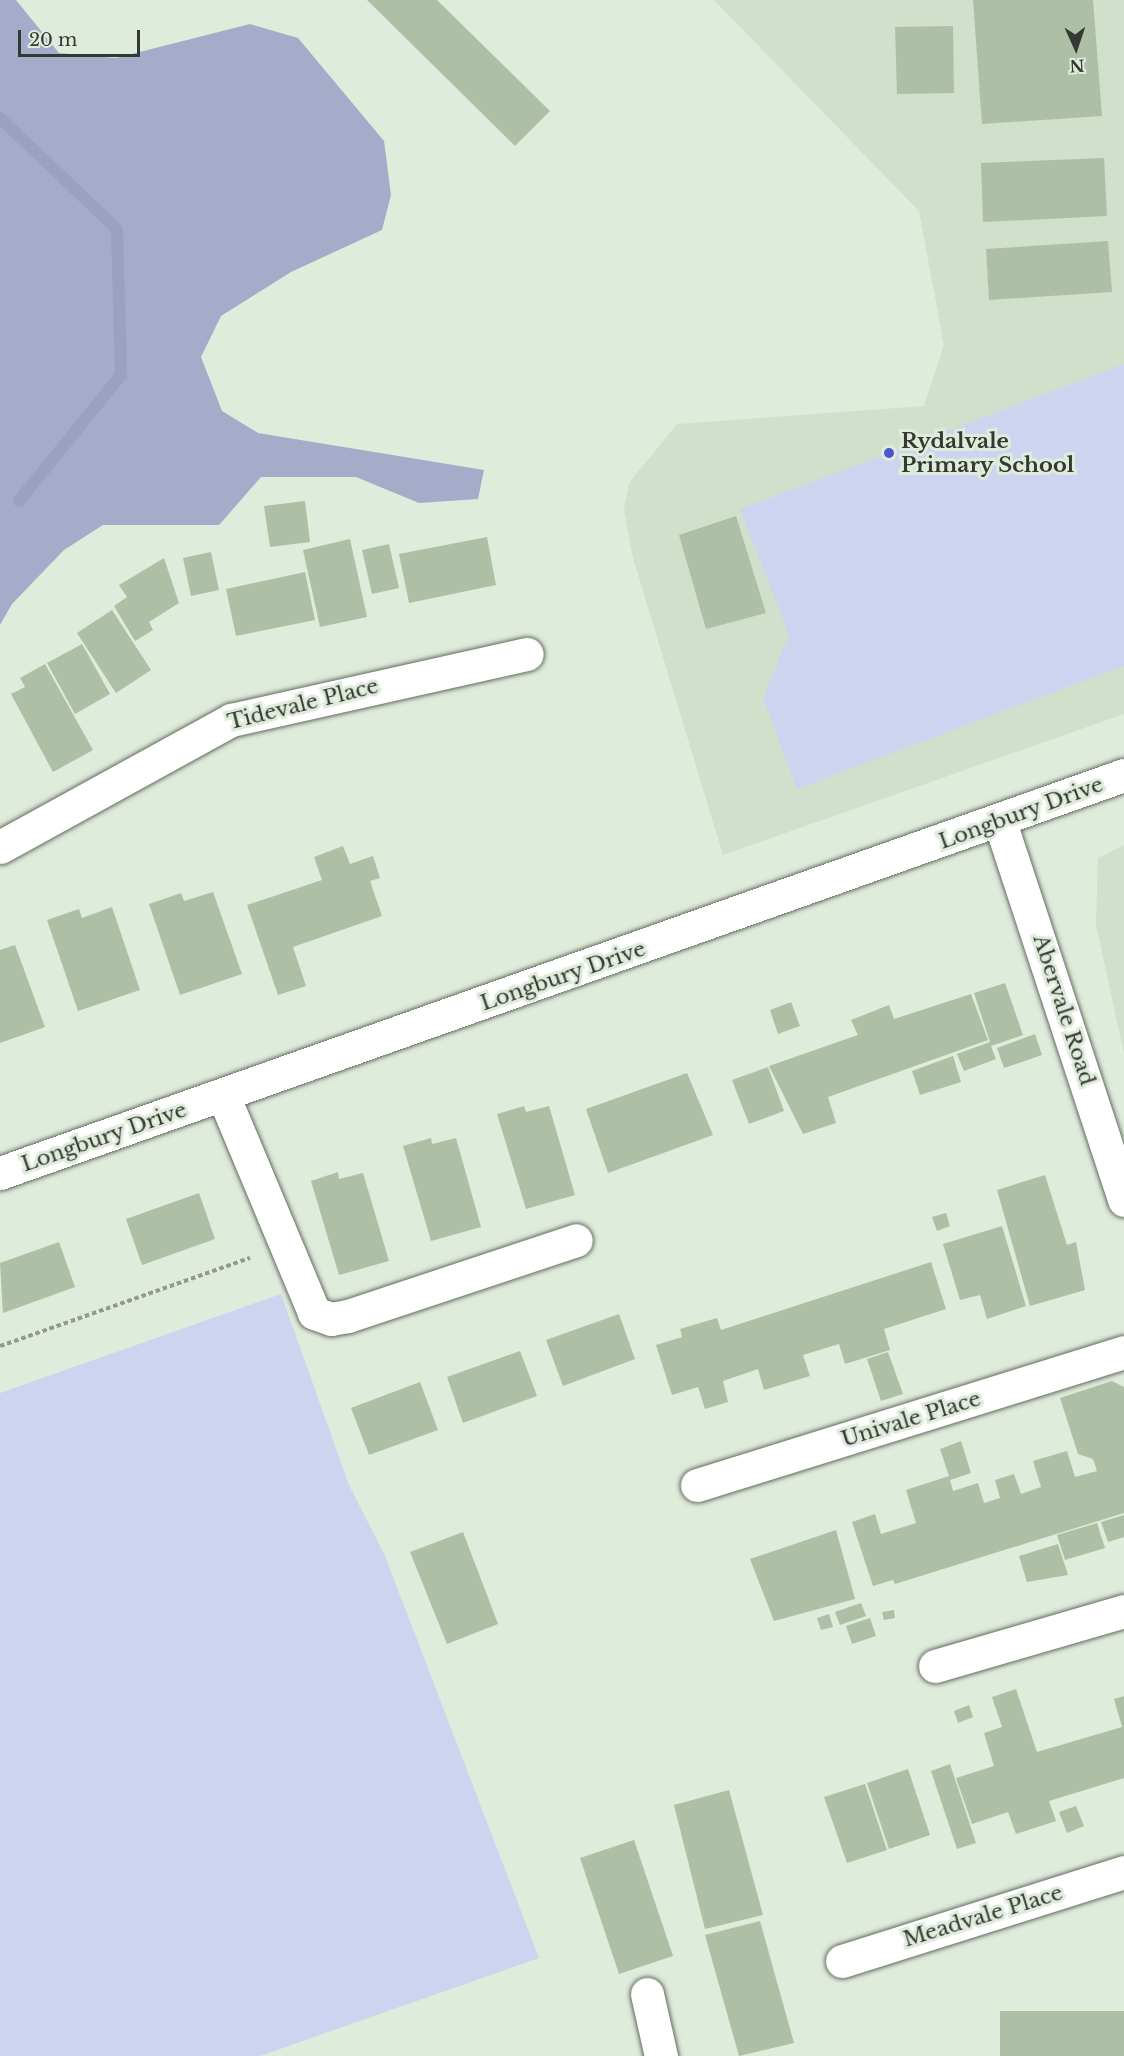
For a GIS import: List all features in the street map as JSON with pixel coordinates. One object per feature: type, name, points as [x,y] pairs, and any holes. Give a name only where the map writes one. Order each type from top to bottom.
[{"type":"street","name":"Tidevale Place","points":[[0,847],[231,720],[527,654]]},
{"type":"street","name":"Longbury Drive","points":[[0,1173],[1000,822],[1124,775]]},
{"type":"street","name":"Abervale Road","points":[[1000,822],[1124,1200]]},
{"type":"street","points":[[223,1095],[305,1300],[314,1313],[331,1319],[576,1240]]},
{"type":"street","name":"Univale Place","points":[[697,1485],[1124,1352]]},
{"type":"street","points":[[934,1666],[1124,1611]]},
{"type":"street","name":"Meadvale Place","points":[[842,1960],[1124,1872]]},
{"type":"street","points":[[647,1994],[661,2056]]},
{"type":"path","points":[[0,1346],[284,1246]]},
{"type":"shaded area","points":[[0,0],[16,0],[59,53],[116,58],[250,24],[298,38],[384,141],[391,195],[382,230],[291,272],[221,316],[201,357],[222,411],[258,433],[484,470],[478,499],[419,503],[356,477],[261,477],[219,525],[103,525],[64,550],[12,604],[0,625]]},
{"type":"shaded area","name":"Rydalvale Primary School","points":[[714,0],[1124,0],[1124,714],[723,855],[633,558],[624,509],[629,483],[677,424],[924,406],[944,345],[919,211]]},
{"type":"shaded area","points":[[1124,364],[1124,666],[797,789],[763,698],[789,635],[740,509]]},
{"type":"shaded area","points":[[1124,845],[1124,1053],[1096,925],[1098,858]]},
{"type":"shaded area","points":[[281,1294],[349,1485],[385,1556],[539,1958],[260,2056],[0,2056],[0,1393]]},
{"type":"building","points":[[367,0],[437,0],[550,111],[515,146]]},
{"type":"building","points":[[973,0],[1093,0],[1102,116],[982,124]]},
{"type":"building","points":[[953,26],[954,93],[897,94],[895,27]]},
{"type":"building","points":[[1104,158],[1107,216],[983,222],[981,163]]},
{"type":"building","points":[[1108,241],[1112,292],[989,300],[986,249]]},
{"type":"building","points":[[305,501],[310,542],[270,547],[264,506]]},
{"type":"building","points":[[736,516],[766,613],[706,629],[679,535]]},
{"type":"building","points":[[487,537],[496,585],[409,603],[399,554]]},
{"type":"building","points":[[350,539],[367,617],[320,627],[303,550]]},
{"type":"building","points":[[389,544],[399,588],[372,594],[362,550]]},
{"type":"building","points":[[211,552],[219,590],[191,596],[183,558]]},
{"type":"building","points":[[164,558],[179,603],[149,622],[153,630],[135,641],[114,606],[127,597],[119,585]]},
{"type":"building","points":[[305,572],[315,620],[236,636],[226,589]]},
{"type":"building","points":[[112,610],[151,670],[116,693],[77,633]]},
{"type":"building","points":[[82,644],[110,694],[75,714],[47,663]]},
{"type":"building","points":[[45,664],[93,750],[53,772],[11,694],[25,687],[20,678]]},
{"type":"building","points":[[343,846],[350,864],[373,856],[380,878],[370,881],[382,916],[293,947],[306,986],[278,995],[247,905],[322,880],[314,857]]},
{"type":"building","points":[[213,892],[242,974],[180,995],[149,904],[181,893],[184,901]]},
{"type":"building","points":[[112,907],[140,990],[78,1011],[47,920],[79,909],[82,918]]},
{"type":"building","points":[[15,945],[45,1027],[0,1043],[0,950]]},
{"type":"building","points":[[1005,983],[1023,1035],[991,1046],[996,1059],[964,1071],[957,1054],[990,1042],[974,993]]},
{"type":"building","points":[[971,994],[988,1040],[828,1097],[836,1123],[803,1134],[769,1066],[858,1035],[851,1020],[889,1005],[894,1019]]},
{"type":"building","points":[[791,1002],[800,1026],[778,1034],[770,1010]]},
{"type":"building","points":[[1035,1034],[1042,1055],[1004,1068],[997,1048]]},
{"type":"building","points":[[953,1056],[961,1082],[920,1095],[912,1071]]},
{"type":"building","points":[[768,1067],[784,1111],[749,1124],[732,1080]]},
{"type":"building","points":[[687,1073],[713,1135],[608,1173],[586,1109]]},
{"type":"building","points":[[524,1106],[526,1112],[549,1106],[575,1195],[526,1209],[497,1114]]},
{"type":"building","points":[[431,1138],[432,1144],[456,1138],[481,1227],[431,1241],[403,1146]]},
{"type":"building","points":[[338,1172],[339,1179],[363,1173],[389,1261],[339,1275],[311,1181]]},
{"type":"building","points":[[1045,1175],[1067,1245],[1076,1242],[1085,1290],[1030,1306],[997,1190]]},
{"type":"building","points":[[199,1193],[215,1239],[142,1265],[126,1219]]},
{"type":"building","points":[[946,1213],[950,1226],[937,1231],[932,1217]]},
{"type":"building","points":[[1002,1226],[1026,1306],[987,1319],[980,1295],[960,1300],[943,1244]]},
{"type":"building","points":[[59,1242],[75,1287],[3,1313],[0,1263]]},
{"type":"building","points":[[931,1262],[946,1309],[884,1329],[890,1350],[845,1364],[839,1344],[803,1355],[810,1376],[764,1390],[758,1369],[723,1381],[728,1402],[705,1409],[698,1387],[672,1395],[656,1345],[682,1337],[680,1329],[717,1318],[721,1330]]},
{"type":"building","points":[[619,1314],[635,1359],[563,1386],[546,1340]]},
{"type":"building","points":[[520,1351],[537,1396],[463,1423],[447,1377]]},
{"type":"building","points":[[888,1352],[903,1394],[881,1401],[867,1359]]},
{"type":"building","points":[[1112,1381],[1124,1387],[1124,1513],[895,1584],[893,1580],[873,1586],[852,1522],[875,1514],[881,1534],[916,1523],[906,1490],[949,1476],[940,1449],[961,1441],[971,1473],[950,1480],[953,1491],[978,1483],[984,1503],[1000,1498],[995,1480],[1014,1474],[1021,1494],[1041,1487],[1033,1461],[1067,1451],[1075,1477],[1097,1471],[1093,1459],[1078,1454],[1060,1398]]},
{"type":"building","points":[[420,1382],[438,1430],[369,1455],[351,1408]]},
{"type":"building","points":[[1124,1515],[1124,1537],[1108,1542],[1101,1522]]},
{"type":"building","points":[[1097,1523],[1105,1548],[1065,1560],[1057,1535]]},
{"type":"building","points":[[836,1530],[855,1599],[774,1621],[750,1559]]},
{"type":"building","points":[[463,1532],[498,1624],[447,1644],[410,1552]]},
{"type":"building","points":[[1058,1544],[1068,1575],[1027,1582],[1019,1556]]},
{"type":"building","points":[[861,1603],[866,1616],[840,1625],[835,1612]]},
{"type":"building","points":[[894,1610],[895,1618],[884,1620],[882,1612]]},
{"type":"building","points":[[829,1614],[833,1627],[821,1630],[817,1618]]},
{"type":"building","points":[[870,1618],[876,1636],[852,1644],[846,1626]]},
{"type":"building","points":[[1016,1689],[1037,1752],[1122,1727],[1114,1699],[1124,1696],[1124,1778],[1049,1801],[1056,1821],[1016,1834],[1008,1812],[972,1824],[956,1778],[994,1766],[984,1733],[1002,1727],[992,1697]]},
{"type":"building","points":[[969,1705],[973,1717],[958,1723],[954,1711]]},
{"type":"building","points":[[950,1764],[976,1843],[957,1849],[931,1771]]},
{"type":"building","points":[[908,1769],[930,1835],[889,1849],[867,1783]]},
{"type":"building","points":[[865,1784],[887,1850],[847,1863],[824,1797]]},
{"type":"building","points":[[729,1790],[763,1915],[705,1929],[674,1805]]},
{"type":"building","points":[[1076,1806],[1084,1826],[1067,1833],[1059,1812]]},
{"type":"building","points":[[634,1840],[673,1956],[619,1974],[580,1858]]},
{"type":"building","points":[[760,1921],[794,2043],[739,2056],[705,1935]]},
{"type":"building","points":[[1000,2011],[1124,2011],[1124,2056],[1000,2056]]},
{"type":"waterway","points":[[0,118],[117,229],[121,375],[19,501]]},
{"type":"place","name":"Rydalvale Primary School","points":[[889,453]]}]
